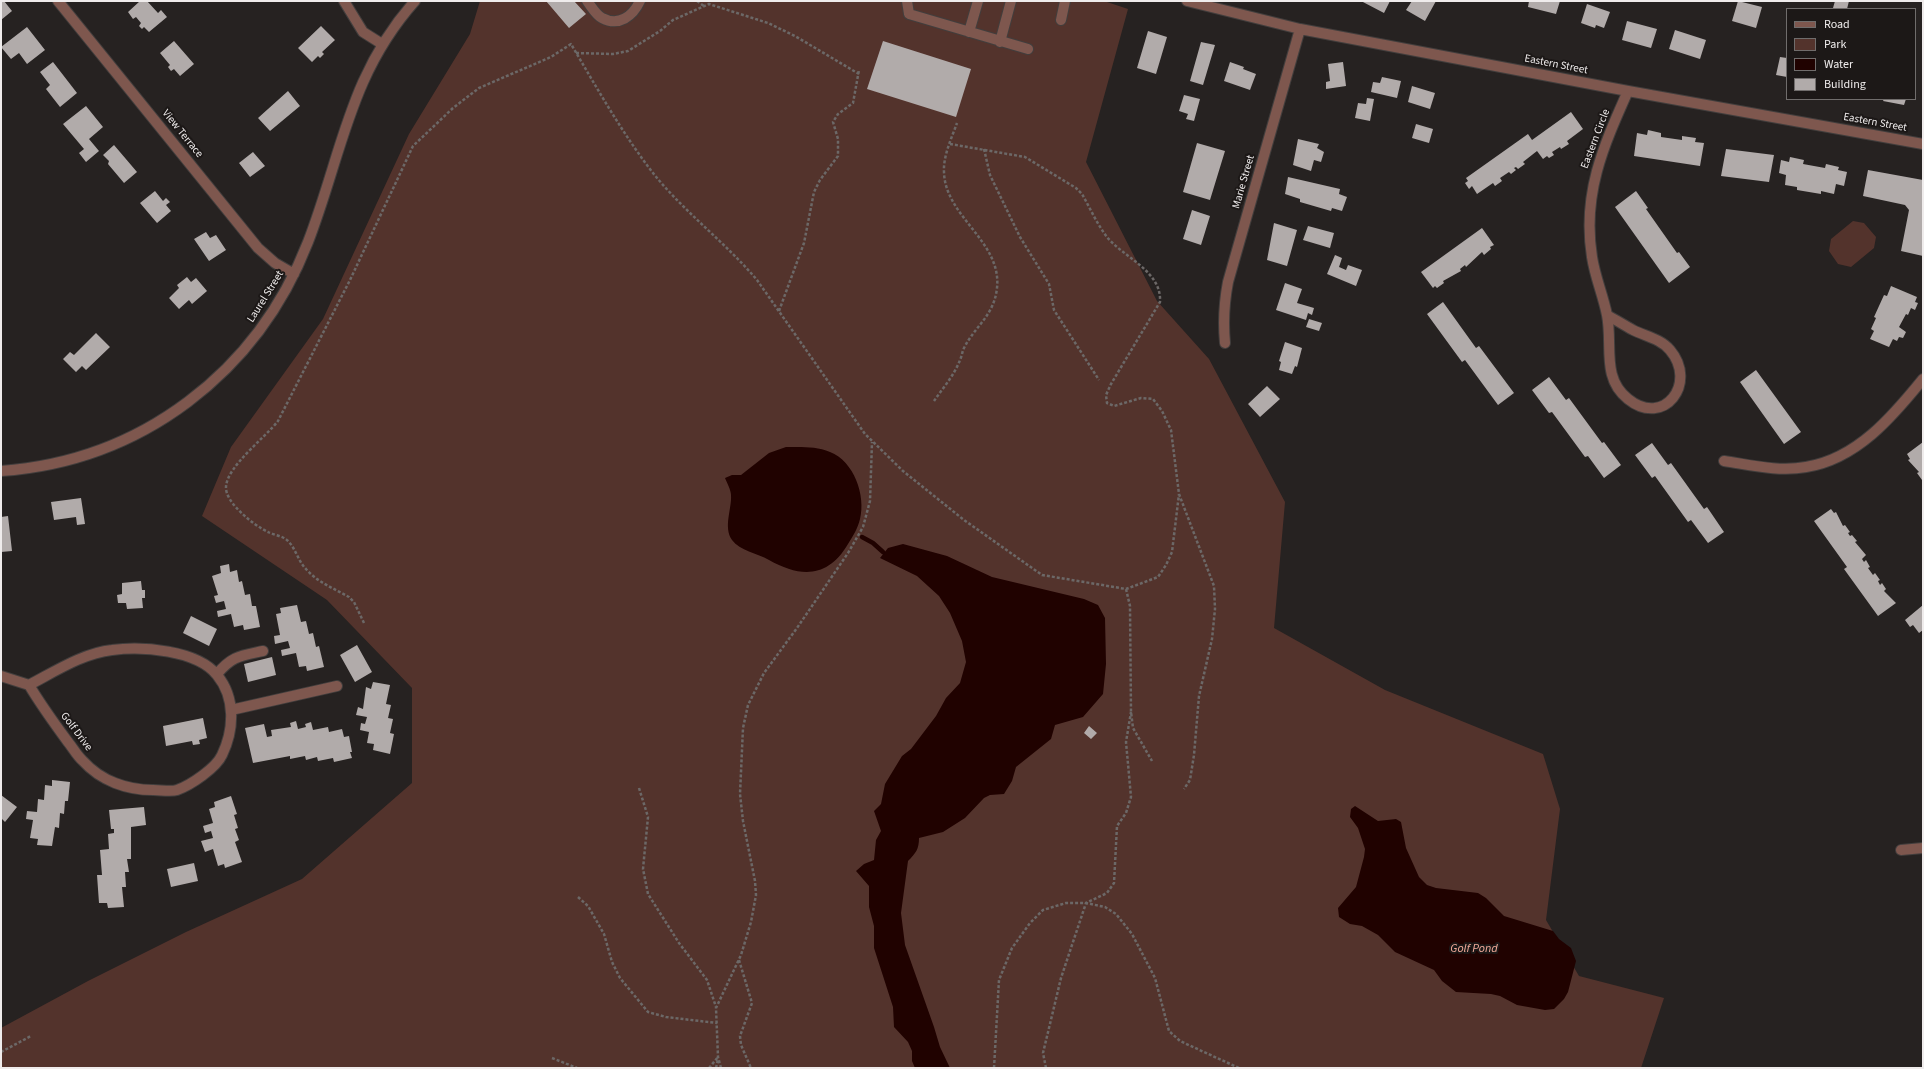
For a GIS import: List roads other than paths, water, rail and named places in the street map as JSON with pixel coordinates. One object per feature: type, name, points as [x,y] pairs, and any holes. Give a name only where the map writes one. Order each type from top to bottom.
[{"type":"street","name":"View Terrace","points":[[58,1],[258,248],[275,263],[294,274]]},
{"type":"street","points":[[344,1],[363,32],[382,44]]},
{"type":"street","name":"Laurel Street","points":[[1,471],[37,468],[84,456],[113,445],[164,418],[197,396],[227,368],[266,322],[294,274],[308,242],[353,104],[364,78],[382,44],[415,1]]},
{"type":"street","points":[[587,1],[601,18],[617,22],[626,18],[636,10],[640,1]]},
{"type":"street","points":[[907,1],[909,14],[1028,49]]},
{"type":"street","points":[[969,32],[978,1]]},
{"type":"street","points":[[1000,42],[1011,1]]},
{"type":"street","points":[[1061,20],[1065,1]]},
{"type":"street","name":"Eastern Street","points":[[1187,1],[1300,29],[1628,91],[1923,144]]},
{"type":"street","name":"Marie Street","points":[[1225,343],[1223,322],[1224,302],[1228,282],[1300,29]]},
{"type":"street","name":"Eastern Circle","points":[[1607,315],[1650,336],[1670,349],[1679,366],[1680,386],[1675,397],[1667,404],[1659,408],[1641,406],[1632,403],[1618,390],[1610,370],[1610,342],[1607,315],[1592,258],[1589,231],[1590,200],[1602,149],[1628,91]]},
{"type":"street","points":[[1724,461],[1771,468],[1806,467],[1836,458],[1872,434],[1895,413],[1923,379]]},
{"type":"street","name":"Golf Drive","points":[[143,648],[172,652],[200,662],[216,674],[227,690],[231,710],[231,727],[222,756],[207,773],[177,790],[125,788],[103,778],[83,761],[53,723],[29,685],[83,658],[111,650],[143,648]]},
{"type":"street","points":[[216,674],[227,662],[235,657],[263,650]]},
{"type":"street","points":[[1,676],[29,685]]},
{"type":"street","points":[[231,710],[336,686]]},
{"type":"street","points":[[1901,850],[1923,848]]},
{"type":"water","points":[[786,447],[808,447],[830,452],[846,463],[852,471],[859,490],[861,510],[857,529],[840,555],[832,563],[823,569],[813,572],[792,570],[781,566],[739,547],[729,535],[728,524],[731,495],[725,478],[732,475],[741,475],[769,453]]},
{"type":"water","points":[[903,544],[947,556],[992,577],[1084,599],[1098,605],[1105,618],[1106,664],[1103,694],[1083,717],[1055,725],[1051,739],[1016,767],[1012,781],[1004,794],[990,795],[984,798],[965,818],[943,832],[919,838],[916,851],[908,861],[901,913],[905,945],[940,1047],[950,1068],[915,1068],[912,1061],[912,1051],[908,1042],[894,1027],[893,1007],[874,948],[874,926],[869,907],[869,886],[856,871],[864,864],[874,860],[876,840],[881,831],[874,811],[881,804],[885,784],[902,756],[911,749],[936,716],[946,698],[960,683],[966,662],[962,641],[950,613],[939,596],[917,576],[880,558],[888,548]]},
{"type":"water","name":"Golf Pond","points":[[1355,806],[1378,821],[1396,819],[1401,822],[1406,848],[1419,877],[1427,885],[1436,888],[1478,893],[1486,898],[1504,916],[1553,931],[1559,939],[1571,948],[1576,961],[1568,992],[1564,999],[1554,1009],[1545,1010],[1517,1005],[1500,996],[1491,994],[1456,992],[1442,981],[1434,970],[1395,952],[1378,935],[1362,926],[1350,924],[1339,917],[1338,908],[1356,887],[1364,857],[1365,849],[1358,828],[1350,817],[1351,809]]},
{"type":"waterway","points":[[862,537],[873,543],[883,552]]}]
